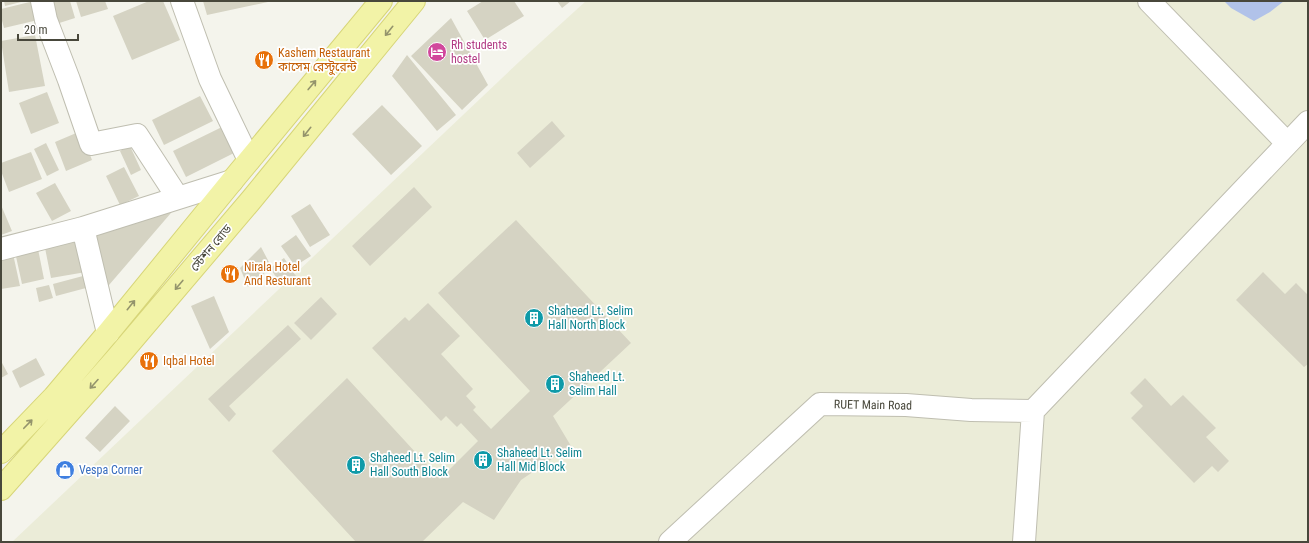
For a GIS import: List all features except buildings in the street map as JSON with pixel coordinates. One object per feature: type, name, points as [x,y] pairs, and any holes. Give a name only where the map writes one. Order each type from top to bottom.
[{"type":"main road","points":[[1,452],[54,397],[108,333],[232,180],[381,1]]},
{"type":"main road","name":"স্টেশন রোড","points":[[1,488],[116,359],[252,199],[414,1]]},
{"type":"street","points":[[42,1],[46,20],[91,144],[137,135],[178,198]]},
{"type":"street","points":[[182,1],[210,79],[249,160]]},
{"type":"street","points":[[1149,1],[1287,143]]},
{"type":"street","points":[[1024,542],[1033,411],[1308,122]]},
{"type":"street","points":[[1,249],[83,228],[232,180]]},
{"type":"street","points":[[83,228],[108,333]]},
{"type":"street","name":"RUET Main Road","points":[[670,542],[820,404],[906,405],[971,410],[1033,411]]},
{"type":"shaded area","points":[[586,1],[1308,1],[1308,542],[12,542],[520,61]]},
{"type":"water","points":[[1224,1],[1284,1],[1270,12],[1254,21],[1231,8]]},
{"type":"place","name":"Rh students hostel","points":[[437,52]]},
{"type":"place","name":"Kashem Restaurant কাসেম রেস্টুরেন্ট","points":[[264,60]]},
{"type":"place","name":"Nirala Hotel And Resturant","points":[[230,274]]},
{"type":"place","name":"Shaheed Lt. Selim Hall North Block","points":[[534,318]]},
{"type":"place","name":"Iqbal Hotel","points":[[149,361]]},
{"type":"place","name":"Shaheed Lt. Selim Hall","points":[[555,384]]},
{"type":"place","name":"Shaheed Lt. Selim Hall Mid Block","points":[[483,460]]},
{"type":"place","name":"Shaheed Lt. Selim Hall South Block","points":[[356,465]]},
{"type":"place","name":"Vespa Corner","points":[[65,470]]}]
